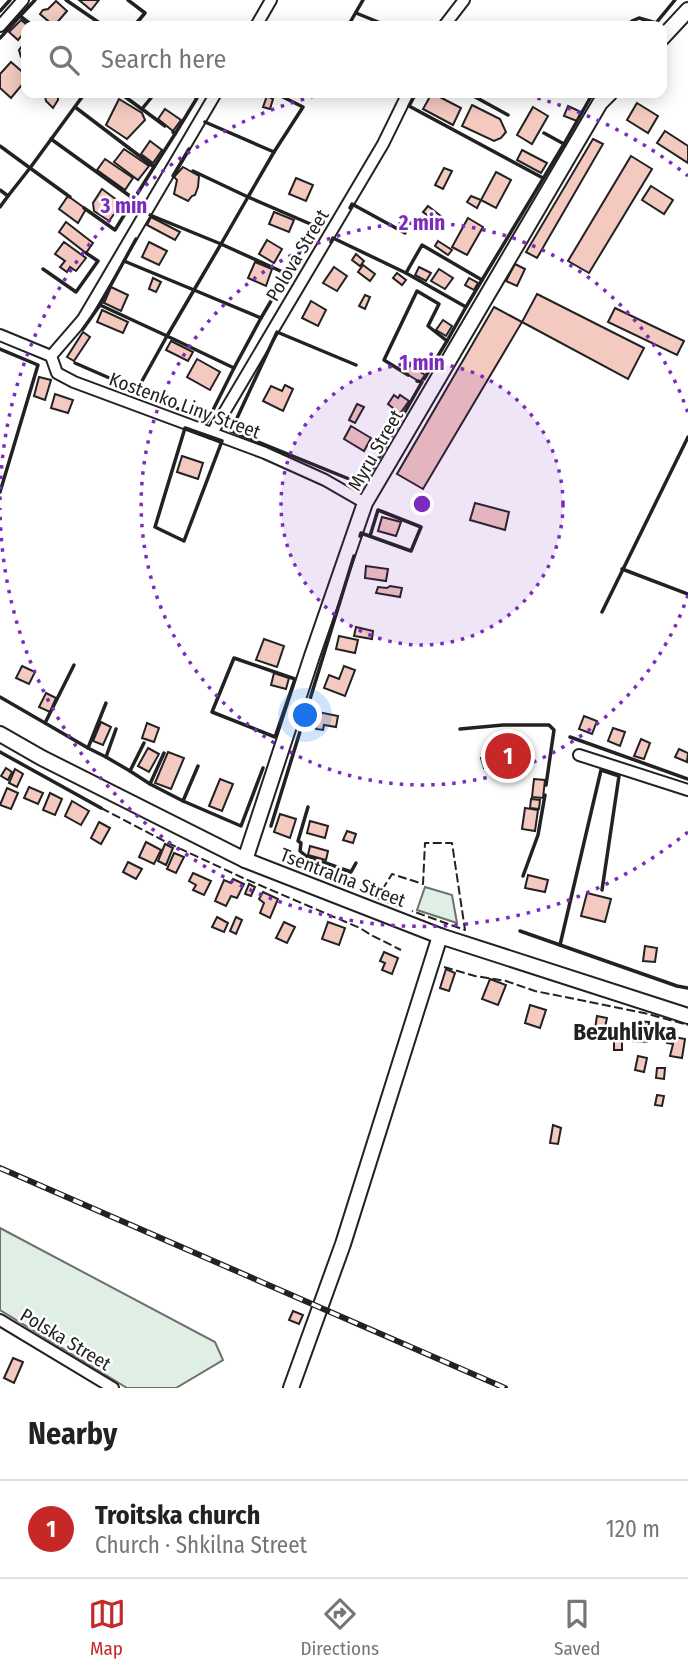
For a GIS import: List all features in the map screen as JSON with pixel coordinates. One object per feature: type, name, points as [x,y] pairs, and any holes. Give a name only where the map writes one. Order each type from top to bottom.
[{"type":"street","points":[[0,26],[23,0]]},
{"type":"street","points":[[259,21],[271,0]]},
{"type":"street","points":[[448,21],[464,0]]},
{"type":"street","points":[[667,33],[688,10]]},
{"type":"street","points":[[51,356],[83,319],[213,98]]},
{"type":"street","name":"Polova Street","points":[[212,433],[383,144],[406,98]]},
{"type":"street","name":"Myru Street","points":[[245,860],[365,503],[605,98]]},
{"type":"street","name":"Kostenko Liny Street","points":[[0,335],[51,356],[57,373],[74,382],[265,453],[325,480],[365,503]]},
{"type":"street","name":"Tsentralna Street","points":[[0,734],[42,758],[245,860],[440,936],[688,1016]]},
{"type":"street","points":[[579,755],[688,790]]},
{"type":"street","points":[[291,1388],[351,1218],[440,936]]},
{"type":"street","name":"Polska Street","points":[[0,1320],[113,1388]]},
{"type":"green space","points":[[425,887],[452,895],[457,923],[417,910]]},
{"type":"green space","points":[[0,1228],[215,1342],[223,1360],[176,1388],[127,1388],[0,1310]]},
{"type":"building","points":[[79,0],[99,0],[91,10]]},
{"type":"building","points":[[56,1],[67,11],[58,21],[48,21],[40,14]]},
{"type":"building","points":[[22,21],[21,36],[18,40],[9,32]]},
{"type":"building","points":[[11,62],[21,71],[21,86],[11,98],[0,88],[0,74]]},
{"type":"building","points":[[45,98],[58,98],[53,108]]},
{"type":"building","points":[[266,98],[273,99],[270,109],[263,107]]},
{"type":"building","points":[[429,98],[442,98],[461,108],[453,125],[423,109]]},
{"type":"building","points":[[119,99],[142,113],[145,120],[127,139],[106,125]]},
{"type":"building","points":[[637,103],[658,116],[648,133],[627,120]]},
{"type":"building","points":[[472,105],[500,119],[506,132],[501,138],[494,141],[462,126]]},
{"type":"building","points":[[568,106],[581,112],[577,121],[564,116]]},
{"type":"building","points":[[533,107],[548,116],[532,144],[517,135]]},
{"type":"building","points":[[165,109],[181,120],[173,131],[158,119]]},
{"type":"building","points":[[665,131],[688,146],[688,163],[657,143]]},
{"type":"building","points":[[593,139],[603,144],[537,258],[526,252]]},
{"type":"building","points":[[150,141],[162,150],[153,163],[141,154]]},
{"type":"building","points":[[124,149],[149,166],[138,180],[114,162]]},
{"type":"building","points":[[522,150],[547,163],[541,173],[517,160]]},
{"type":"building","points":[[631,156],[652,169],[589,273],[568,261]]},
{"type":"building","points":[[105,159],[133,178],[125,190],[97,170]]},
{"type":"building","points":[[183,167],[199,176],[195,195],[188,201],[174,194],[177,180],[174,177]]},
{"type":"building","points":[[444,168],[452,171],[443,189],[435,185]]},
{"type":"building","points":[[496,172],[511,180],[496,208],[481,200]]},
{"type":"building","points":[[296,178],[313,185],[306,201],[289,194]]},
{"type":"building","points":[[651,186],[673,200],[664,214],[642,200]]},
{"type":"building","points":[[102,189],[117,200],[119,207],[109,221],[94,211],[93,203]]},
{"type":"building","points":[[68,196],[86,209],[78,223],[59,209]]},
{"type":"building","points":[[471,196],[481,200],[477,208],[467,202]]},
{"type":"building","points":[[428,206],[442,217],[438,223],[423,212]]},
{"type":"building","points":[[274,212],[294,220],[289,232],[269,224]]},
{"type":"building","points":[[151,217],[180,232],[175,240],[147,225]]},
{"type":"building","points":[[468,218],[483,227],[467,255],[452,247]]},
{"type":"building","points":[[66,222],[93,243],[86,253],[59,232]]},
{"type":"building","points":[[267,240],[282,249],[274,263],[259,254]]},
{"type":"building","points":[[438,241],[452,250],[448,255],[435,246]]},
{"type":"building","points":[[64,242],[86,258],[76,271],[70,267],[67,272],[60,267],[65,261],[55,254]]},
{"type":"building","points":[[149,242],[167,251],[159,265],[142,257]]},
{"type":"building","points":[[356,254],[364,261],[360,266],[352,260]]},
{"type":"building","points":[[255,262],[272,269],[266,286],[248,278]]},
{"type":"building","points":[[515,264],[525,269],[517,286],[506,281]]},
{"type":"building","points":[[363,265],[375,274],[370,281],[358,272]]},
{"type":"building","points":[[334,267],[347,276],[337,291],[323,283]]},
{"type":"building","points":[[419,267],[431,273],[426,281],[415,275]]},
{"type":"building","points":[[439,269],[453,278],[445,289],[431,281]]},
{"type":"building","points":[[397,273],[406,280],[402,285],[393,278]]},
{"type":"building","points":[[153,278],[161,282],[156,292],[149,289]]},
{"type":"building","points":[[469,278],[478,283],[474,290],[465,285]]},
{"type":"building","points":[[111,287],[128,295],[121,311],[104,303]]},
{"type":"building","points":[[537,294],[644,348],[628,379],[522,322]]},
{"type":"building","points":[[365,295],[370,297],[365,309],[359,306]]},
{"type":"building","points":[[311,301],[326,310],[318,326],[302,318]]},
{"type":"building","points":[[494,307],[522,322],[423,489],[397,474]]},
{"type":"building","points":[[615,308],[684,341],[677,355],[608,322]]},
{"type":"building","points":[[102,310],[128,322],[123,333],[97,322]]},
{"type":"building","points":[[443,320],[452,326],[446,336],[436,330]]},
{"type":"building","points":[[83,332],[90,337],[74,361],[67,357]]},
{"type":"building","points":[[171,341],[193,352],[188,361],[166,350]]},
{"type":"building","points":[[197,359],[220,372],[210,390],[187,377]]},
{"type":"building","points":[[410,365],[425,375],[420,382],[405,373]]},
{"type":"building","points":[[39,377],[51,380],[45,400],[34,396]]},
{"type":"building","points":[[285,385],[293,389],[283,411],[263,401],[271,386],[282,391]]},
{"type":"building","points":[[55,394],[73,400],[68,413],[51,408]]},
{"type":"building","points":[[394,395],[398,398],[400,395],[409,401],[399,415],[388,404]]},
{"type":"building","points":[[357,404],[364,407],[355,423],[349,420]]},
{"type":"building","points":[[351,426],[371,438],[364,451],[344,439]]},
{"type":"building","points":[[182,456],[203,463],[198,479],[177,472]]},
{"type":"building","points":[[475,503],[509,512],[505,530],[470,520]]},
{"type":"building","points":[[382,517],[401,522],[396,536],[378,531]]},
{"type":"building","points":[[366,566],[388,569],[386,581],[365,578]]},
{"type":"building","points":[[378,587],[402,588],[400,597],[376,593]]},
{"type":"building","points":[[356,627],[373,631],[372,639],[354,636]]},
{"type":"building","points":[[339,636],[358,640],[355,653],[336,649]]},
{"type":"building","points":[[264,639],[284,646],[277,667],[256,660]]},
{"type":"building","points":[[22,666],[35,672],[29,684],[16,678]]},
{"type":"building","points":[[344,666],[355,670],[345,696],[324,688],[329,675],[339,679]]},
{"type":"building","points":[[274,673],[289,678],[286,689],[271,685]]},
{"type":"building","points":[[46,693],[56,698],[50,712],[39,707]]},
{"type":"building","points":[[318,712],[338,716],[336,727],[324,725],[323,730],[316,729]]},
{"type":"building","points":[[584,716],[597,721],[592,734],[579,729]]},
{"type":"building","points":[[101,722],[111,727],[103,745],[93,741]]},
{"type":"building","points":[[147,723],[159,728],[154,742],[142,738]]},
{"type":"building","points":[[613,728],[625,732],[620,746],[608,741]]},
{"type":"building","points":[[641,739],[650,743],[644,759],[634,756]]},
{"type":"building","points":[[524,745],[527,761],[484,768],[481,758]]},
{"type":"building","points":[[148,748],[159,754],[149,772],[138,766]]},
{"type":"building","points":[[679,749],[688,753],[687,762],[675,757]]},
{"type":"building","points":[[168,752],[184,758],[171,789],[155,783]]},
{"type":"building","points":[[6,768],[12,772],[8,780],[1,776]]},
{"type":"building","points":[[15,769],[23,774],[17,787],[9,783]]},
{"type":"building","points":[[220,779],[233,784],[222,811],[209,806]]},
{"type":"building","points":[[534,779],[545,780],[543,798],[532,797]]},
{"type":"building","points":[[29,787],[43,793],[38,804],[24,798]]},
{"type":"building","points":[[7,788],[18,793],[11,809],[0,805]]},
{"type":"building","points":[[50,793],[62,799],[55,815],[43,810]]},
{"type":"building","points":[[531,799],[540,800],[539,809],[530,808]]},
{"type":"building","points":[[72,801],[89,811],[81,825],[65,816]]},
{"type":"building","points":[[525,808],[538,810],[535,831],[522,829]]},
{"type":"building","points":[[280,814],[296,819],[290,838],[274,832]]},
{"type":"building","points":[[310,821],[328,826],[325,838],[307,833]]},
{"type":"building","points":[[99,822],[110,828],[101,844],[91,838]]},
{"type":"building","points":[[347,831],[356,834],[353,843],[343,840]]},
{"type":"building","points":[[146,842],[161,850],[154,864],[139,857]]},
{"type":"building","points":[[165,844],[173,848],[166,865],[158,861]]},
{"type":"building","points":[[310,846],[328,851],[326,860],[308,855]]},
{"type":"building","points":[[174,853],[184,857],[176,873],[167,869]]},
{"type":"building","points":[[128,862],[142,869],[136,879],[123,872]]},
{"type":"building","points":[[193,873],[211,881],[204,895],[193,890],[196,885],[189,881]]},
{"type":"building","points":[[528,875],[548,880],[545,892],[525,888]]},
{"type":"building","points":[[233,879],[244,884],[237,898],[231,896],[226,906],[215,901],[224,880],[231,883]]},
{"type":"building","points":[[249,884],[255,887],[251,896],[245,894]]},
{"type":"building","points":[[263,892],[278,899],[270,918],[260,913],[264,903],[259,899]]},
{"type":"building","points":[[587,893],[611,899],[605,922],[581,916]]},
{"type":"building","points":[[217,917],[228,923],[224,932],[212,927]]},
{"type":"building","points":[[236,917],[242,920],[236,934],[230,931]]},
{"type":"building","points":[[284,922],[295,927],[287,943],[276,938]]},
{"type":"building","points":[[328,922],[345,928],[339,945],[322,939]]},
{"type":"building","points":[[645,946],[657,948],[655,962],[643,961]]},
{"type":"building","points":[[384,952],[398,958],[392,974],[382,970],[385,963],[380,961]]},
{"type":"building","points":[[446,969],[455,973],[449,991],[440,988]]},
{"type":"building","points":[[490,979],[506,985],[498,1005],[482,999]]},
{"type":"building","points":[[530,1005],[546,1010],[540,1028],[525,1023]]},
{"type":"building","points":[[597,1016],[607,1018],[603,1036],[594,1035]]},
{"type":"building","points":[[633,1021],[649,1022],[647,1042],[633,1041],[633,1034],[630,1032]]},
{"type":"building","points":[[669,1036],[685,1039],[682,1058],[670,1056],[673,1044],[667,1043]]},
{"type":"building","points":[[614,1038],[622,1038],[622,1050],[614,1050]]},
{"type":"building","points":[[638,1056],[647,1058],[644,1072],[635,1070]]},
{"type":"building","points":[[657,1068],[665,1068],[664,1079],[656,1078]]},
{"type":"building","points":[[657,1095],[664,1096],[662,1106],[655,1105]]},
{"type":"building","points":[[553,1125],[561,1128],[558,1144],[550,1143]]},
{"type":"building","points":[[293,1311],[303,1315],[299,1324],[289,1320]]},
{"type":"building","points":[[13,1358],[23,1362],[14,1383],[4,1378]]},
{"type":"railway","points":[[0,1168],[505,1388]]},
{"type":"fence","points":[[101,808],[168,843],[360,928],[401,950]]},
{"type":"fence","points":[[403,908],[377,898],[392,874],[423,884],[425,843],[452,843],[465,930],[412,911]]},
{"type":"fence","points":[[444,967],[506,981],[535,991],[644,1013],[688,1025]]},
{"type":"wall","points":[[0,11],[10,0]]},
{"type":"wall","points":[[20,16],[35,0]]},
{"type":"wall","points":[[66,0],[97,21]]},
{"type":"wall","points":[[128,0],[145,13],[138,21]]},
{"type":"wall","points":[[351,21],[363,0]]},
{"type":"wall","points":[[658,21],[675,0]]},
{"type":"wall","points":[[356,13],[376,21]]},
{"type":"wall","points":[[0,38],[20,16],[26,21]]},
{"type":"wall","points":[[632,21],[639,18],[649,21]]},
{"type":"wall","points":[[70,197],[30,168],[81,98]]},
{"type":"wall","points":[[127,98],[143,110]]},
{"type":"wall","points":[[151,98],[142,109],[165,126]]},
{"type":"wall","points":[[173,132],[175,134],[197,98]]},
{"type":"wall","points":[[205,122],[274,152],[303,107],[285,98]]},
{"type":"wall","points":[[413,98],[409,106],[543,178]]},
{"type":"wall","points":[[477,98],[508,115]]},
{"type":"wall","points":[[564,144],[590,98]]},
{"type":"wall","points":[[75,107],[154,167],[175,134]]},
{"type":"wall","points":[[482,280],[564,144],[544,133]]},
{"type":"wall","points":[[51,139],[134,199],[154,167]]},
{"type":"wall","points":[[0,146],[30,168],[8,196]]},
{"type":"wall","points":[[173,176],[189,149]]},
{"type":"wall","points":[[193,171],[248,197],[274,152]]},
{"type":"wall","points":[[0,190],[8,196],[0,207]]},
{"type":"wall","points":[[248,197],[315,226],[287,274],[221,244],[248,197]]},
{"type":"wall","points":[[84,208],[115,230],[134,199]]},
{"type":"wall","points":[[350,208],[352,204],[405,233]]},
{"type":"wall","points":[[150,215],[221,244],[194,290],[261,318],[287,274]]},
{"type":"wall","points":[[331,242],[333,238],[406,273]]},
{"type":"wall","points":[[124,261],[136,239]]},
{"type":"wall","points":[[447,341],[466,307],[406,273],[422,245],[482,280],[466,307]]},
{"type":"wall","points":[[43,269],[76,292],[98,261],[86,253]]},
{"type":"wall","points":[[100,305],[124,261],[194,290],[167,336],[234,368],[207,422],[137,390]]},
{"type":"wall","points":[[408,375],[384,360],[417,291],[439,304],[428,326],[447,341],[424,379]]},
{"type":"wall","points":[[75,363],[137,390],[167,336],[100,305],[83,329]]},
{"type":"wall","points":[[234,368],[261,318]]},
{"type":"wall","points":[[356,365],[277,332],[231,431],[359,483],[365,482],[422,382],[417,381]]},
{"type":"wall","points":[[0,349],[38,365],[0,492]]},
{"type":"wall","points":[[185,428],[222,441],[184,541],[155,527],[185,428]]},
{"type":"wall","points":[[602,612],[688,437]]},
{"type":"wall","points":[[360,536],[361,533],[411,551],[421,527],[378,510],[370,536]]},
{"type":"wall","points":[[271,826],[354,556]]},
{"type":"wall","points":[[622,569],[688,594]]},
{"type":"wall","points":[[234,658],[295,679],[275,737],[212,712],[234,658]]},
{"type":"wall","points":[[74,665],[45,723],[88,748]]},
{"type":"wall","points":[[0,697],[45,723]]},
{"type":"wall","points":[[106,703],[88,748],[106,757]]},
{"type":"wall","points":[[460,729],[549,725],[554,730],[546,785]]},
{"type":"wall","points":[[116,729],[106,757],[130,771]]},
{"type":"wall","points":[[570,737],[688,779]]},
{"type":"wall","points":[[144,743],[130,771],[150,784]]},
{"type":"wall","points":[[0,752],[101,808]]},
{"type":"wall","points":[[164,753],[150,784],[183,801]]},
{"type":"wall","points":[[198,766],[183,801],[241,826],[263,768]]},
{"type":"wall","points":[[560,945],[601,770],[619,776],[602,890]]},
{"type":"wall","points":[[523,876],[538,835],[545,795]]},
{"type":"wall","points":[[308,807],[298,841],[301,843],[300,851],[306,856],[351,872],[356,863]]},
{"type":"wall","points":[[520,931],[688,988]]},
{"type":"place","name":"Troitska church","points":[[508,756]]},
{"type":"district","name":"Bezuhlivka","points":[[625,1032]]}]
